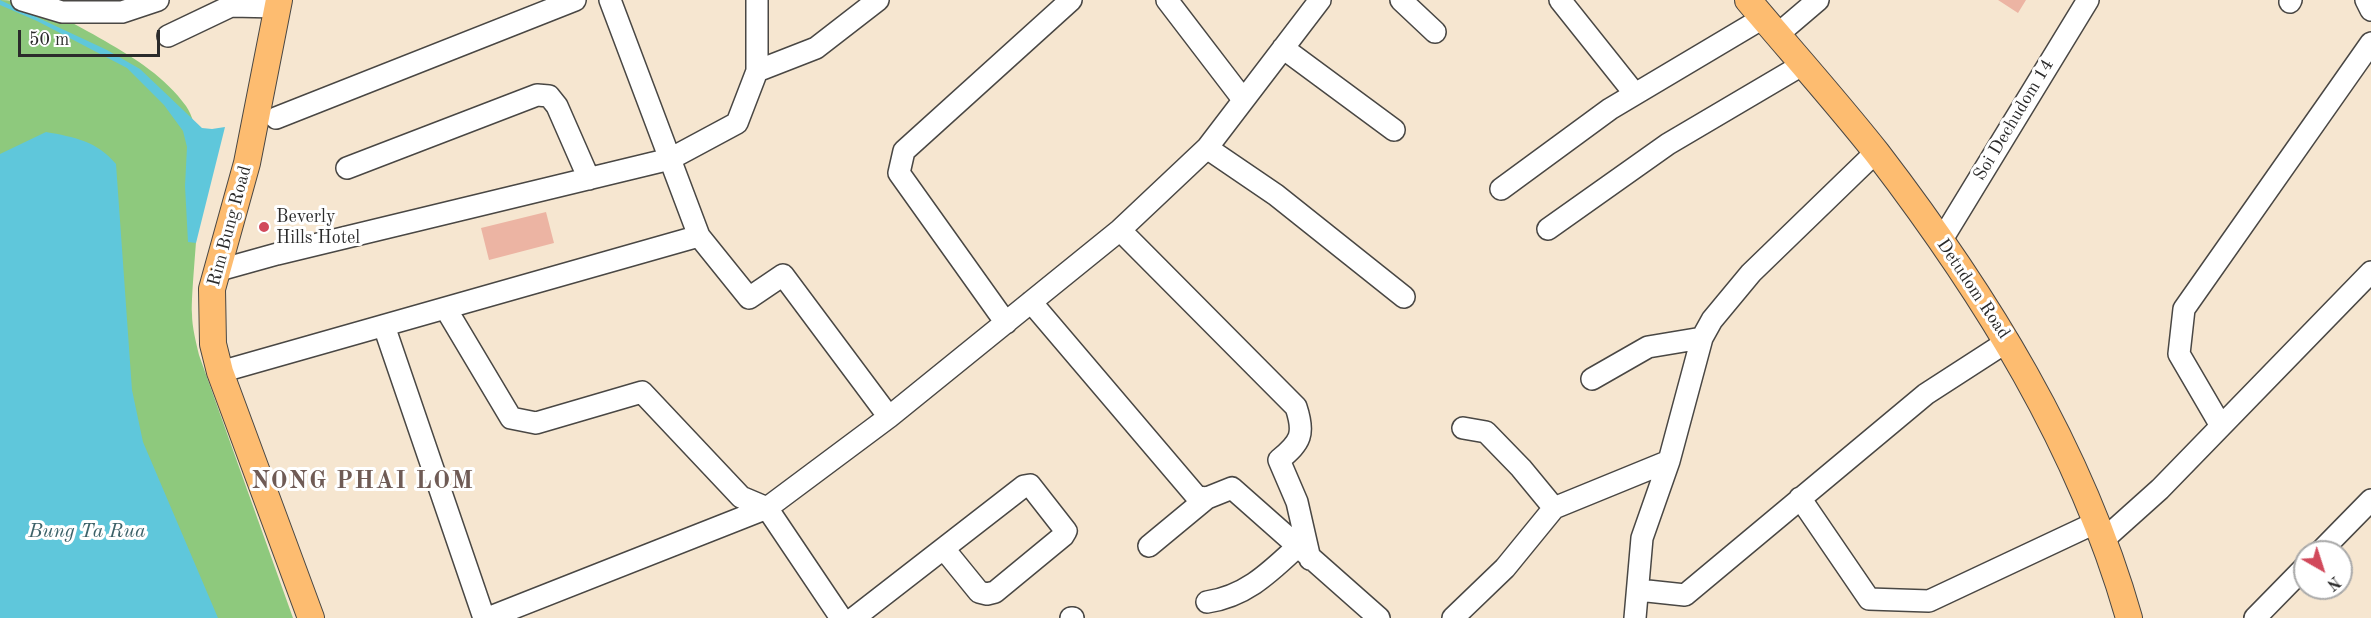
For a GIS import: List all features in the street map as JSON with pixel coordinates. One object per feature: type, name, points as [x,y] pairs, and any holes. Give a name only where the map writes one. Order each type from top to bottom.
[{"type":"main road","name":"Rim Bung Road","points":[[279,3],[247,162],[212,289],[213,344],[220,372],[311,618]]},
{"type":"main road","name":"Detudom Road","points":[[1763,18],[1876,152],[1941,241],[2008,340],[2061,439],[2098,532],[2124,616]]},
{"type":"street","points":[[34,2],[62,12],[122,12],[158,0]]},
{"type":"street","points":[[138,7],[167,0]]},
{"type":"street","points":[[276,118],[575,0]]},
{"type":"street","points":[[610,0],[699,236],[749,298],[783,275],[889,417]]},
{"type":"street","points":[[216,271],[670,159],[737,123],[757,71],[757,0]]},
{"type":"street","points":[[757,71],[816,48],[878,0]]},
{"type":"street","points":[[1006,323],[899,172],[904,151],[1071,0]]},
{"type":"street","points":[[1167,0],[1242,98]]},
{"type":"street","points":[[384,326],[486,618],[767,508],[889,417],[1120,230],[1207,148],[1242,98],[1320,0]]},
{"type":"street","points":[[1401,0],[1435,32]]},
{"type":"street","points":[[1560,0],[1635,94]]},
{"type":"street","points":[[1501,189],[1635,94],[1763,18],[1818,0]]},
{"type":"street","name":"Soi Dechudom 14","points":[[1941,241],[2088,0]]},
{"type":"street","points":[[2366,0],[2371,10]]},
{"type":"street","points":[[168,36],[224,3],[279,3]]},
{"type":"street","points":[[2221,426],[2179,354],[2184,309],[2371,43]]},
{"type":"street","points":[[1283,48],[1394,130]]},
{"type":"street","points":[[1548,229],[1668,144],[1802,65]]},
{"type":"street","points":[[347,168],[537,95],[549,96],[557,106],[589,179]]},
{"type":"street","points":[[1207,148],[1276,195],[1404,297]]},
{"type":"street","points":[[1635,618],[1642,538],[1669,461],[1702,338],[1712,320],[1751,273],[1876,152]]},
{"type":"street","points":[[1120,230],[1296,407],[1302,424],[1298,444],[1279,460],[1297,502],[1304,553]]},
{"type":"street","points":[[220,372],[699,236]]},
{"type":"street","points":[[1800,498],[1869,599],[1929,601],[2098,532],[2160,489],[2371,272]]},
{"type":"street","points":[[1031,302],[1197,497],[1207,498]]},
{"type":"street","points":[[446,309],[511,418],[536,423],[642,392],[741,497],[767,508],[841,618]]},
{"type":"street","points":[[1592,379],[1648,348],[1702,338]]},
{"type":"street","points":[[1638,590],[1685,595],[1926,394],[2008,340]]},
{"type":"street","points":[[1463,428],[1486,432],[1521,468],[1554,508]]},
{"type":"street","points":[[1453,618],[1505,568],[1554,508],[1669,461]]},
{"type":"street","points":[[854,618],[1024,486],[1030,485],[1066,531],[1064,536],[994,592],[987,594],[979,592],[944,549]]},
{"type":"street","points":[[1149,546],[1207,498],[1232,488],[1379,618]]},
{"type":"street","points":[[2332,540],[2371,500]]},
{"type":"street","points":[[1207,602],[1226,599],[1255,585],[1304,553]]},
{"type":"street","points":[[2254,618],[2293,579]]},
{"type":"green space","points":[[0,0],[41,8],[105,41],[159,77],[186,106],[194,123],[198,147],[198,206],[192,314],[195,340],[293,618],[0,618]]},
{"type":"water","points":[[0,0],[107,50],[140,69],[202,128],[225,127],[196,243],[188,242],[185,186],[187,147],[183,131],[164,105],[127,68],[37,21],[0,5]]},
{"type":"water","name":"Bung Ta Rua","points":[[46,132],[75,138],[93,145],[116,164],[132,390],[143,442],[218,618],[0,618],[0,154]]},
{"type":"building","points":[[1998,0],[2026,0],[2018,13]]},
{"type":"building","points":[[546,212],[554,243],[489,260],[481,228]]},
{"type":"place","name":"Beverly Hills Hotel","points":[[264,227]]},
{"type":"district","name":"NONG PHAI LOM","points":[[363,482]]}]
